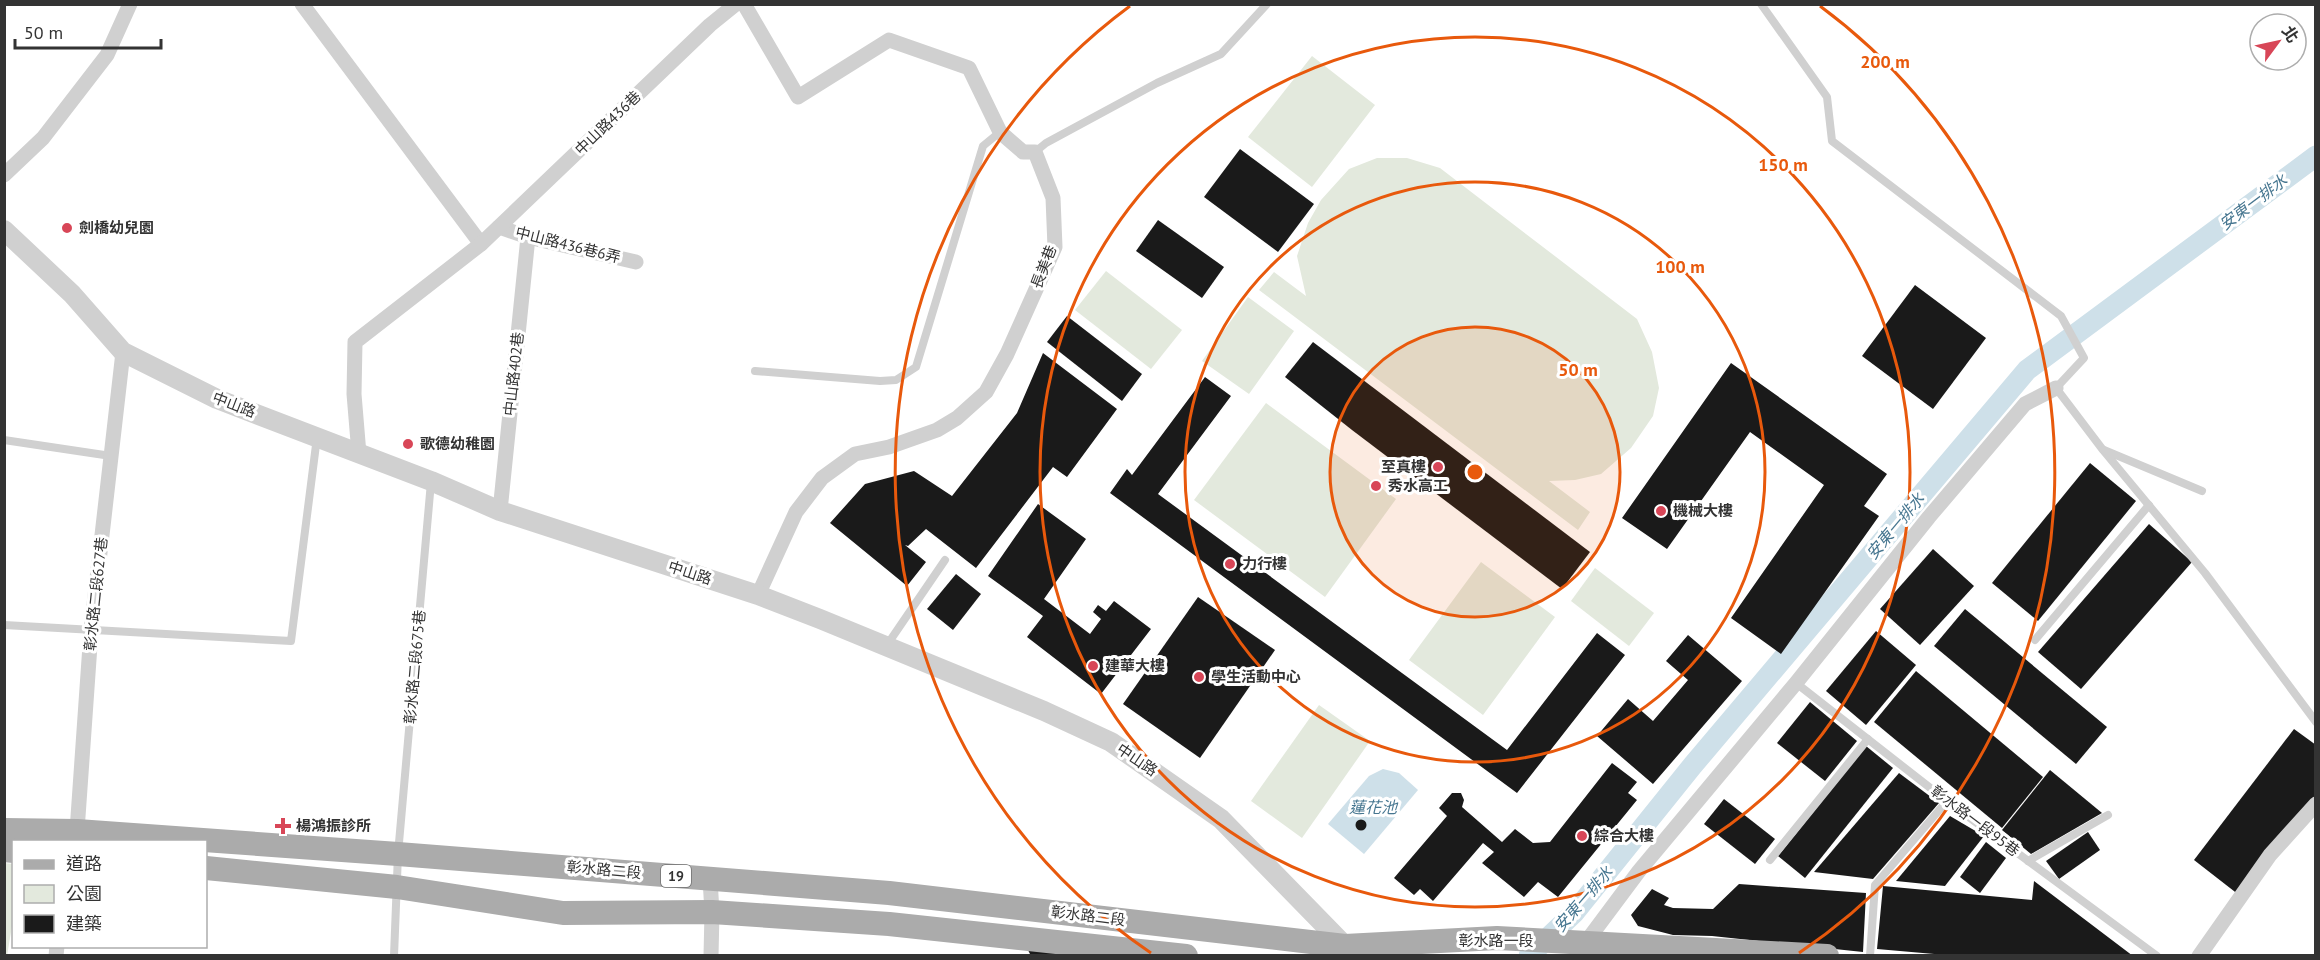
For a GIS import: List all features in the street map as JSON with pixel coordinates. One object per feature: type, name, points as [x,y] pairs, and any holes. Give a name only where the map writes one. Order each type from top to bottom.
[{"type":"main road","name":"彰水路二段","points":[[4,830],[147,840]]},
{"type":"main road","name":"彰水路二段","points":[[207,843],[398,854],[889,893],[1350,951]]},
{"type":"main road","name":"彰水路二段","points":[[207,868],[397,886],[563,913],[712,912],[888,924],[1186,956]]},
{"type":"main road","points":[[888,924],[889,893]]},
{"type":"main road","name":"彰水路一段","points":[[1350,951],[1497,938],[1827,956]]},
{"type":"street","points":[[4,175],[43,138],[107,55],[130,4]]},
{"type":"street","points":[[302,4],[481,244]]},
{"type":"street","name":"中山路436巷","points":[[358,454],[354,393],[355,342],[481,244],[710,25],[736,4]]},
{"type":"street","points":[[744,4],[798,97],[889,40],[969,68],[1000,132],[1023,152],[1035,152]]},
{"type":"street","name":"長美巷","points":[[758,596],[796,512],[822,478],[855,454],[889,447],[937,430],[957,418],[986,392],[1007,354],[1055,247],[1053,198],[1035,152]]},
{"type":"street","name":"中山路436巷6弄","points":[[499,227],[528,237],[636,262]]},
{"type":"street","name":"中山路","points":[[5,231],[72,294],[123,352],[217,399],[431,481],[500,511],[758,596],[1044,711],[1111,742],[1221,819],[1350,951]]},
{"type":"street","name":"中山路402巷","points":[[500,511],[528,237]]},
{"type":"street","name":"彰水路二段627巷","points":[[75,836],[91,631],[123,352]]},
{"type":"street","points":[[1579,943],[1796,683],[1929,517],[2025,404],[2056,388]]},
{"type":"street","points":[[2199,956],[2270,855],[2316,804]]},
{"type":"street","points":[[710,879],[711,956]]},
{"type":"lane","points":[[1035,152],[1046,143],[1158,83],[1221,54],[1267,4]]},
{"type":"lane","points":[[1761,4],[1827,97],[1832,141],[2061,316],[2084,358],[2056,388],[2103,450],[2205,573],[2316,722]]},
{"type":"lane","points":[[755,371],[880,381],[896,380],[916,367],[983,146],[1000,132]]},
{"type":"lane","points":[[4,625],[291,641],[317,436]]},
{"type":"lane","points":[[4,440],[111,456]]},
{"type":"lane","points":[[2103,450],[2202,491]]},
{"type":"lane","name":"彰水路二段675巷","points":[[394,956],[398,854],[431,481]]},
{"type":"lane","points":[[2035,640],[2150,506]]},
{"type":"lane","points":[[886,646],[945,560]]},
{"type":"lane","name":"彰水路一段95巷","points":[[1796,683],[1947,801],[2157,956]]},
{"type":"lane","points":[[1770,860],[1868,739]]},
{"type":"lane","points":[[1870,956],[1875,885],[1947,801]]},
{"type":"lane","points":[[2028,861],[2108,814]]},
{"type":"green space","points":[[1312,56],[1375,105],[1312,187],[1248,137]]},
{"type":"green space","points":[[1377,158],[1407,158],[1440,168],[1637,319],[1652,352],[1659,388],[1653,416],[1631,448],[1601,474],[1575,480],[1549,481],[1590,512],[1578,530],[1259,290],[1274,272],[1306,296],[1297,256],[1308,223],[1321,200],[1349,169]]},
{"type":"green space","points":[[1106,271],[1182,330],[1151,369],[1075,310]]},
{"type":"green space","points":[[1248,297],[1294,331],[1249,394],[1202,361]]},
{"type":"green space","points":[[1266,403],[1396,499],[1325,597],[1194,500]]},
{"type":"green space","points":[[1481,562],[1555,617],[1483,715],[1409,660]]},
{"type":"green space","points":[[1595,568],[1654,613],[1629,646],[1571,601]]},
{"type":"green space","points":[[1319,705],[1370,741],[1302,838],[1251,801]]},
{"type":"green space","points":[[4,863],[12,864],[12,926],[7,956],[4,955]]},
{"type":"water","name":"蓮花池","points":[[1383,769],[1399,773],[1418,790],[1364,854],[1328,824],[1369,776]]},
{"type":"building","points":[[1240,149],[1314,204],[1278,252],[1204,197]]},
{"type":"building","points":[[1158,220],[1224,267],[1202,298],[1136,251]]},
{"type":"building","points":[[1915,285],[1986,338],[1933,409],[1862,356]]},
{"type":"building","points":[[1067,316],[1142,374],[1122,401],[1047,342]]},
{"type":"building","name":"至真樓","points":[[1313,342],[1590,552],[1562,589],[1285,377]]},
{"type":"building","points":[[1043,353],[1117,409],[1067,477],[1053,467],[976,568],[926,529],[908,546],[905,545],[926,562],[907,586],[830,523],[865,484],[914,471],[952,496],[1017,413]]},
{"type":"building","name":"機械大樓","points":[[1731,363],[1887,474],[1864,506],[1879,516],[1781,654],[1731,618],[1824,485],[1750,432],[1667,549],[1622,518]]},
{"type":"building","name":"力行樓","points":[[1205,377],[1231,396],[1158,494],[1507,750],[1597,633],[1625,655],[1517,793],[1110,493],[1127,469],[1132,475]]},
{"type":"building","points":[[2090,463],[2136,501],[2038,621],[1992,583]]},
{"type":"building","points":[[1038,504],[1086,539],[1044,599],[1090,634],[1101,619],[1093,612],[1098,605],[1106,611],[1114,601],[1151,629],[1101,694],[1027,637],[1043,616],[988,576]]},
{"type":"building","points":[[2149,524],[2192,562],[2081,689],[2038,652]]},
{"type":"building","points":[[1933,549],[1974,586],[1920,645],[1880,609]]},
{"type":"building","points":[[956,574],[981,594],[953,630],[927,609]]},
{"type":"building","name":"學生活動中心","points":[[1198,597],[1275,650],[1200,758],[1123,704]]},
{"type":"building","points":[[1965,609],[2107,727],[2076,764],[1934,646]]},
{"type":"building","points":[[1876,631],[1916,665],[1866,725],[1826,691]]},
{"type":"building","points":[[1688,635],[1742,681],[1653,784],[1597,736],[1628,699],[1653,721],[1688,680],[1666,661]]},
{"type":"building","points":[[1916,671],[2043,777],[2002,828],[1874,722]]},
{"type":"building","points":[[1810,702],[1857,741],[1825,781],[1777,743]]},
{"type":"building","points":[[2294,729],[2316,745],[2316,794],[2239,895],[2194,860]]},
{"type":"building","points":[[1866,746],[1893,768],[1805,878],[1778,856]]},
{"type":"building","name":"綜合大樓","points":[[1612,763],[1637,782],[1628,793],[1637,800],[1558,897],[1538,882],[1524,897],[1482,863],[1494,852],[1483,843],[1433,901],[1420,889],[1414,895],[1394,878],[1447,816],[1439,808],[1452,793],[1461,793],[1464,800],[1462,807],[1502,842],[1515,829],[1533,843],[1550,842]]},
{"type":"building","points":[[2050,770],[2102,813],[2031,854],[2002,830]]},
{"type":"building","points":[[1899,773],[1939,803],[1873,879],[1814,872]]},
{"type":"building","points":[[1724,799],[1775,839],[1755,864],[1704,824]]},
{"type":"building","points":[[1950,816],[1984,836],[1945,886],[1896,881]]},
{"type":"building","points":[[1361,819],[1367,825],[1361,831],[1355,825]]},
{"type":"building","points":[[2088,832],[2100,850],[2059,879],[2046,861]]},
{"type":"building","points":[[1986,842],[2006,858],[1980,893],[1960,877]]},
{"type":"building","points":[[2034,881],[2133,956],[1957,956],[1877,949],[1883,886],[2032,900]]},
{"type":"building","points":[[1739,884],[1866,893],[1863,952],[1712,936],[1673,935],[1638,926],[1631,915],[1652,889],[1669,898],[1664,905],[1673,908],[1713,909]]},
{"type":"building","points":[[1028,950],[1067,954],[1067,956],[1031,956]]},
{"type":"waterway","name":"安東一排水","points":[[1529,956],[1574,913],[1693,765],[2027,370],[2316,156]]},
{"type":"place","name":"劍橋幼兒園","points":[[67,228]]},
{"type":"place","name":"歌德幼稚園","points":[[408,444]]},
{"type":"place","name":"至真樓","points":[[1438,467]]},
{"type":"place","name":"秀水高工","points":[[1376,486]]},
{"type":"place","name":"機械大樓","points":[[1661,511]]},
{"type":"place","name":"力行樓","points":[[1230,564]]},
{"type":"place","name":"建華大樓","points":[[1093,666]]},
{"type":"place","name":"學生活動中心","points":[[1199,677]]},
{"type":"place","name":"楊鴻振診所","points":[[283,826]]},
{"type":"place","name":"綜合大樓","points":[[1582,836]]}]
